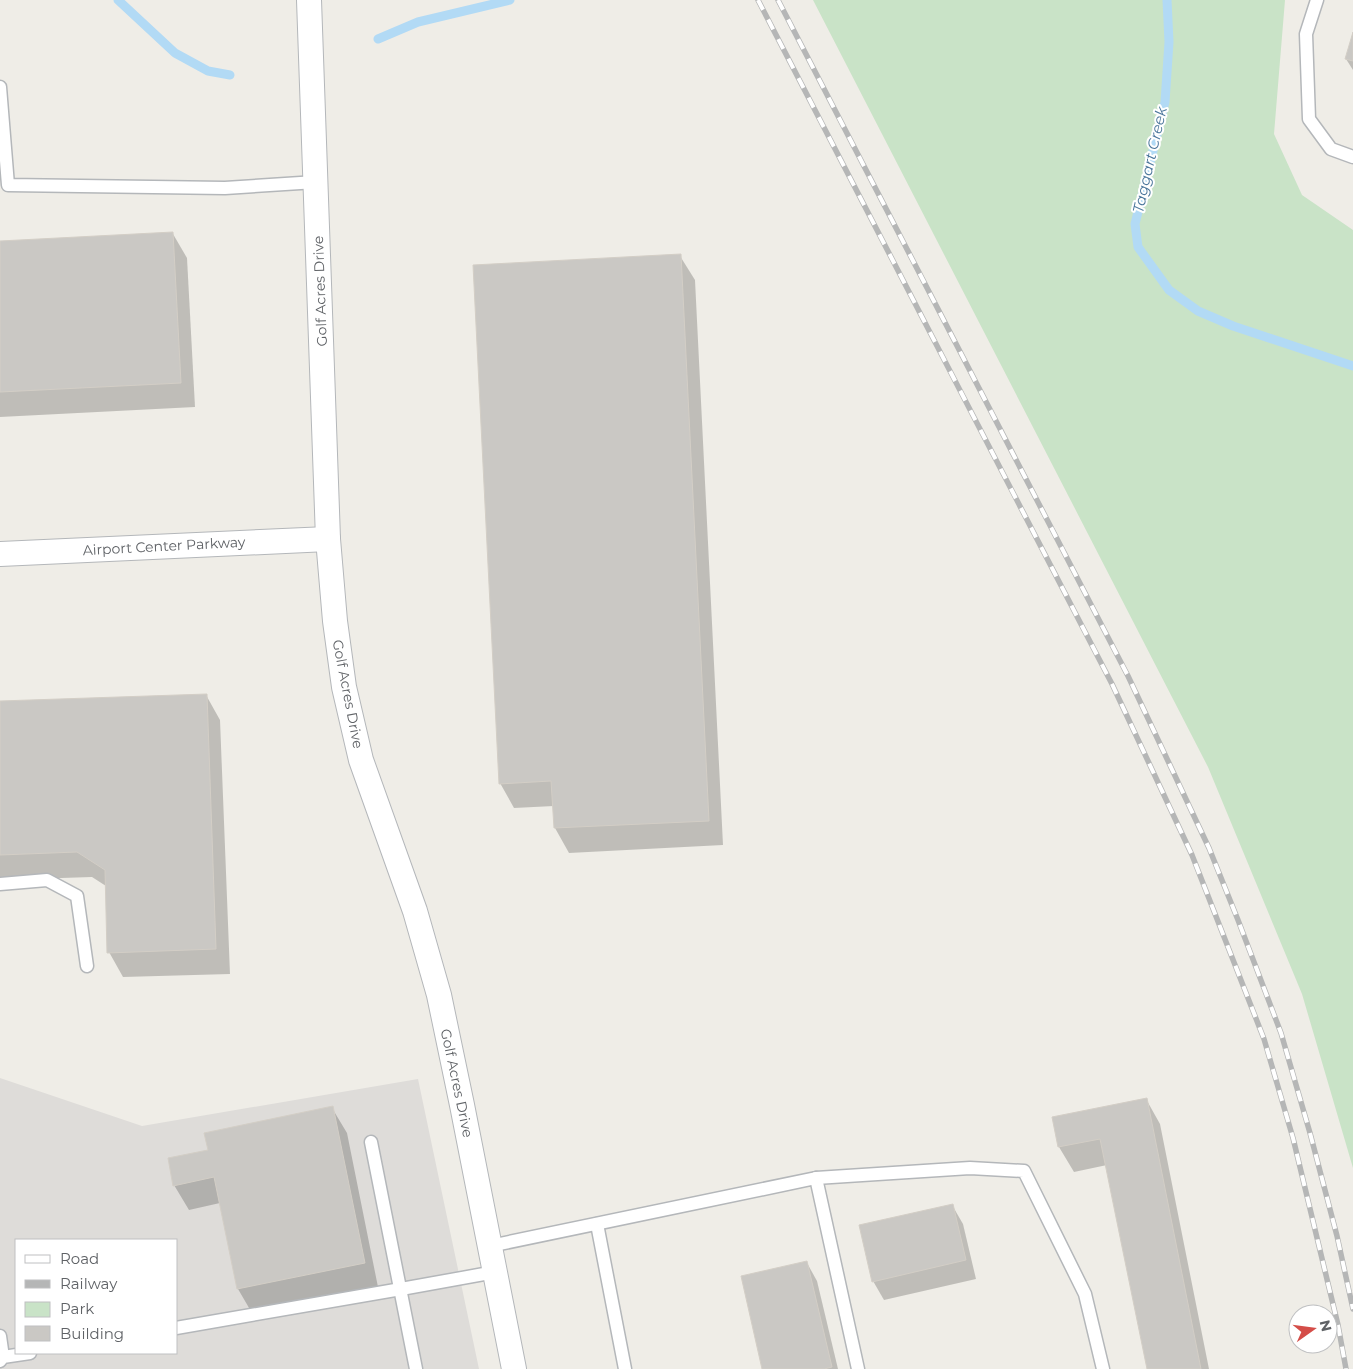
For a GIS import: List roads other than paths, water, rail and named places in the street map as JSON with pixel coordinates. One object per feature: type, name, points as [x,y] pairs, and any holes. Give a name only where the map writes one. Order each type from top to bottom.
[{"type":"street","name":"Golf Acres Drive","points":[[309,0],[328,539],[335,620],[344,687],[361,760],[415,911],[439,995],[514,1369]]},
{"type":"street","name":"Airport Center Parkway","points":[[0,554],[328,539]]},
{"type":"lane","points":[[1317,0],[1306,34],[1309,119],[1331,149],[1353,157]]},
{"type":"lane","points":[[0,87],[8,185],[225,188],[316,182]]},
{"type":"lane","points":[[0,884],[47,880],[77,896],[87,966]]},
{"type":"lane","points":[[371,1142],[416,1369]]},
{"type":"lane","points":[[490,1246],[816,1178],[970,1168],[1024,1171],[1085,1294],[1103,1369]]},
{"type":"lane","points":[[816,1178],[858,1369]]},
{"type":"lane","points":[[597,1224],[626,1369]]},
{"type":"lane","points":[[178,1328],[495,1272]]},
{"type":"lane","points":[[0,1336],[2,1359],[25,1354]]},
{"type":"waterway","name":"Taggart Creek","points":[[118,0],[175,53],[208,71],[230,75]]},
{"type":"waterway","name":"Taggart Creek","points":[[378,39],[418,22],[510,0]]},
{"type":"waterway","name":"Taggart Creek","points":[[1167,0],[1169,42],[1165,102],[1135,224],[1138,247],[1169,290],[1198,311],[1233,326],[1353,366]]},
{"type":"railway","points":[[758,0],[1112,684],[1192,855],[1264,1039],[1293,1138],[1338,1325],[1346,1369]]},
{"type":"railway","points":[[778,0],[1128,676],[1209,848],[1281,1033],[1337,1236],[1353,1309]]}]
